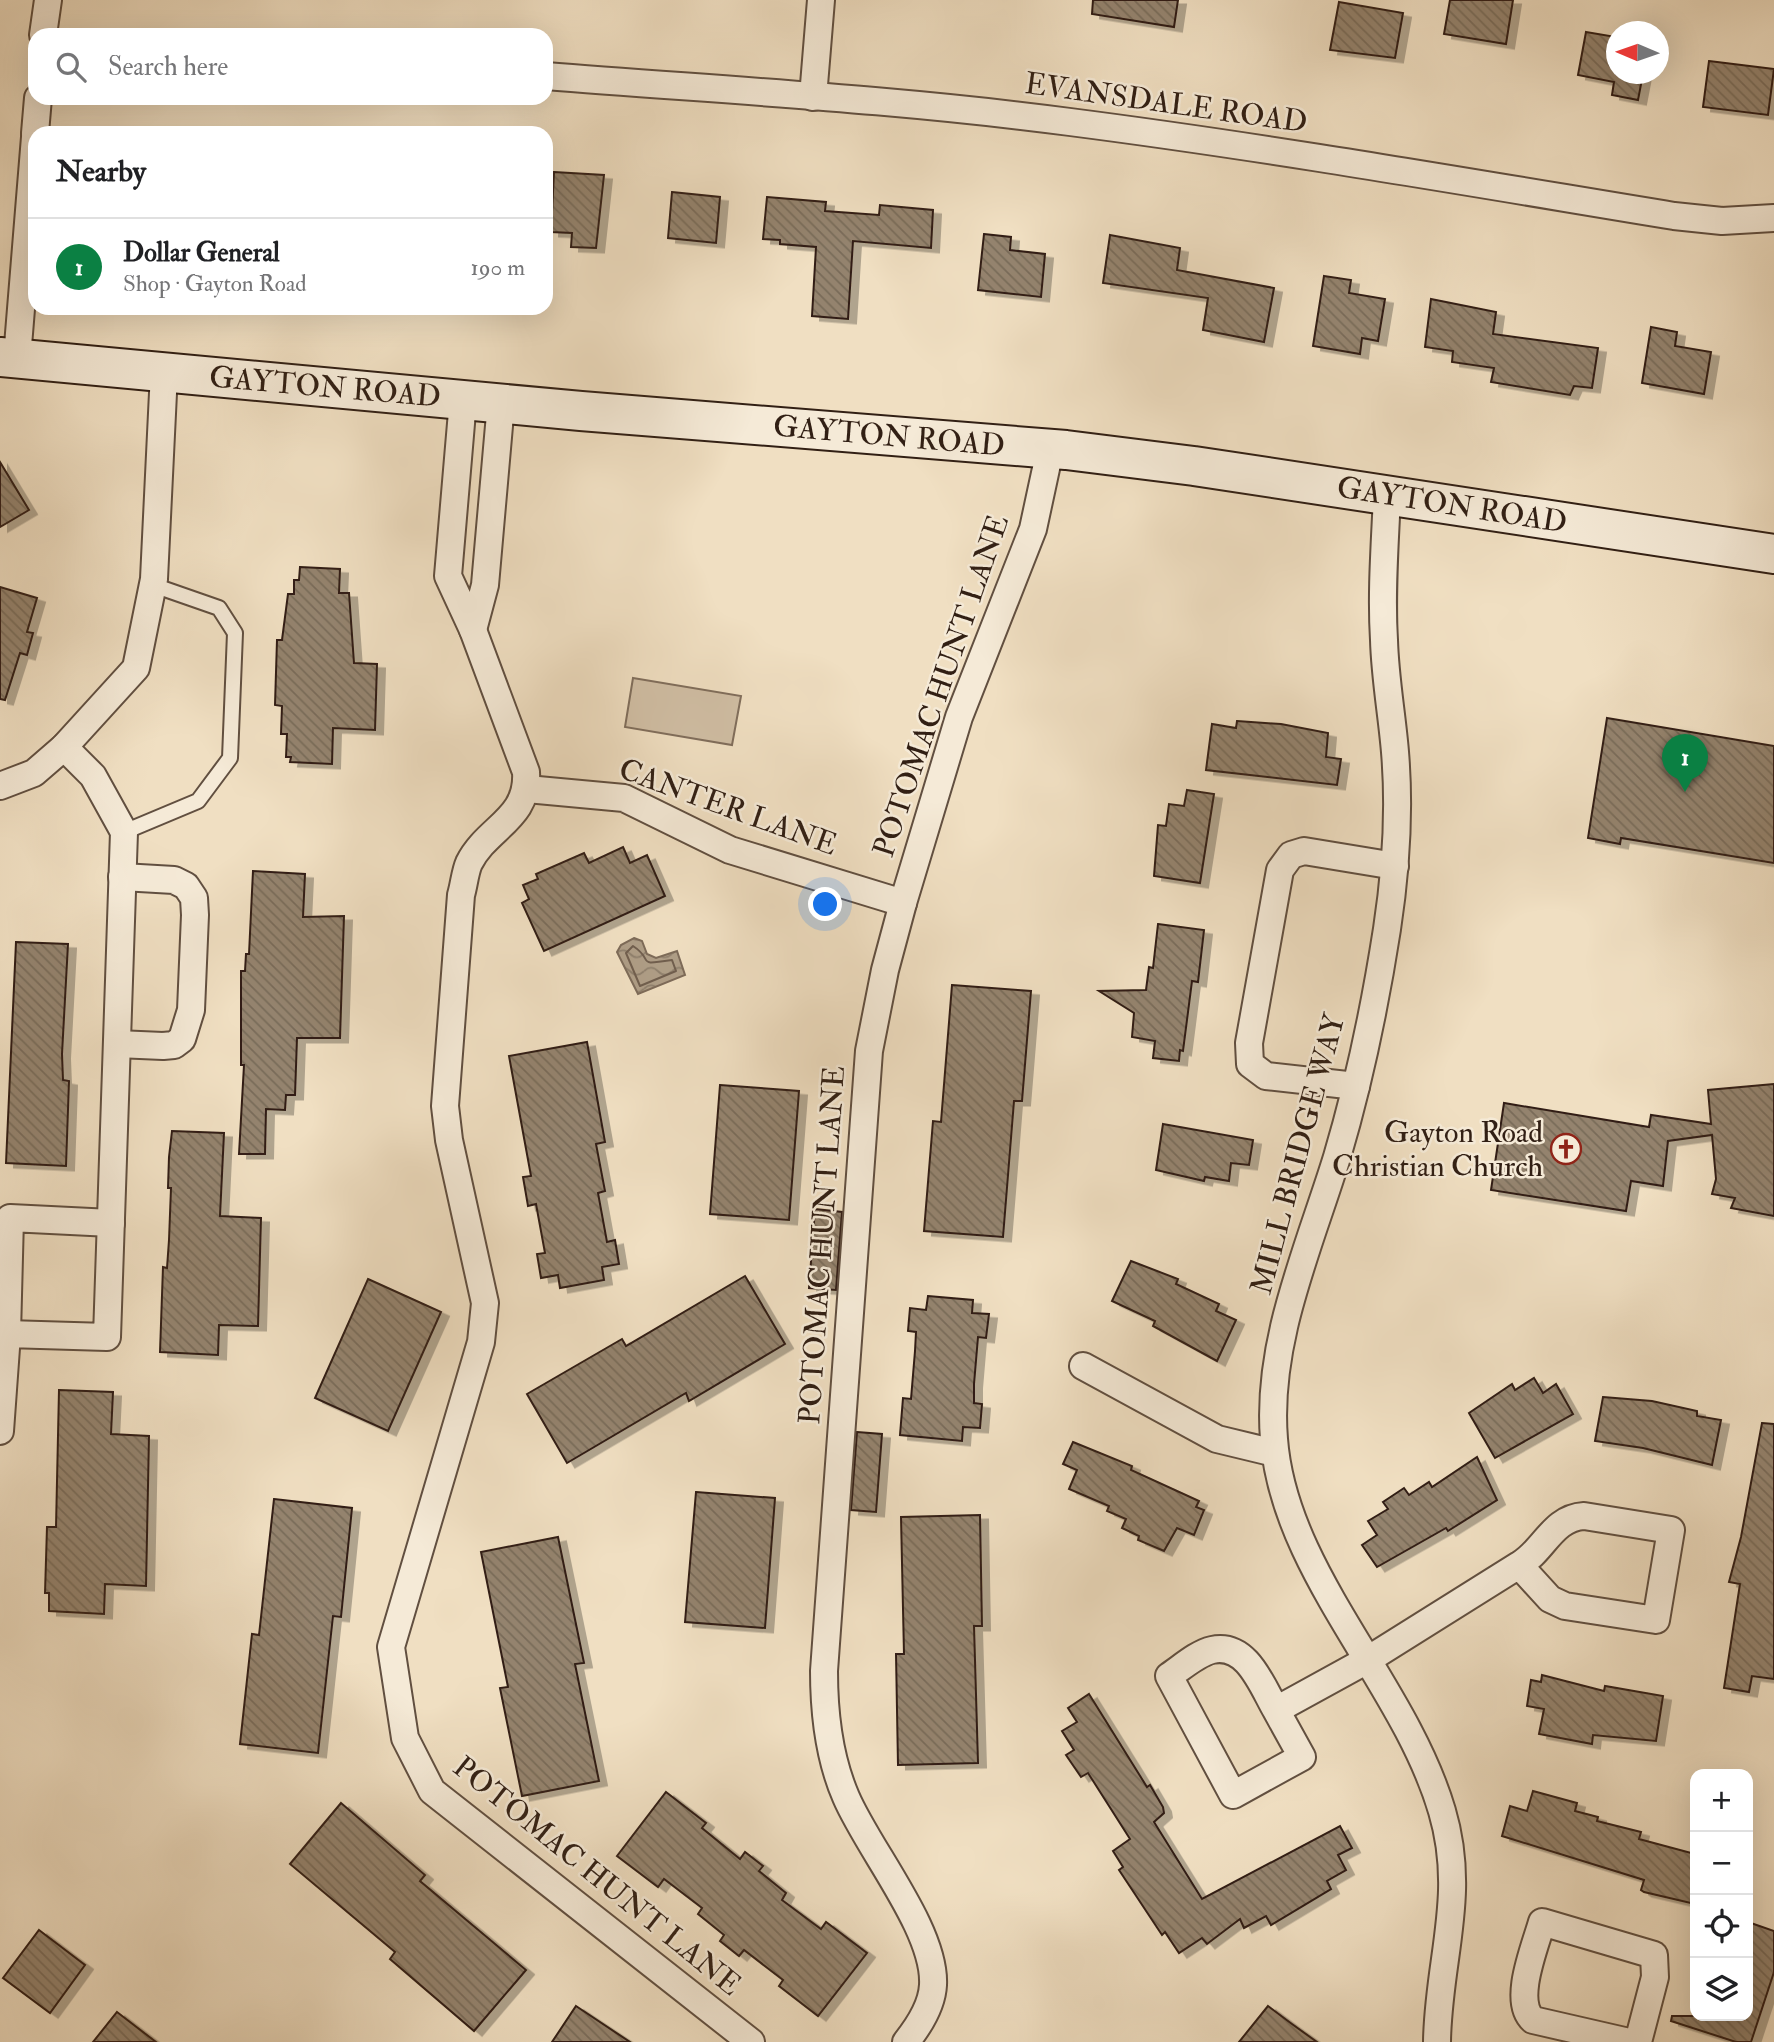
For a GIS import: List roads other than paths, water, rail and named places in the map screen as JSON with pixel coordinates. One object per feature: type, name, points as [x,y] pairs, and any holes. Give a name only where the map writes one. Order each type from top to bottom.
[{"type":"street","points":[[44,28],[48,0]]},
{"type":"street","points":[[813,97],[821,0]]},
{"type":"street","name":"EVANSDALE ROAD","points":[[553,77],[813,97],[1070,122],[1674,216],[1722,221],[1774,218]]},
{"type":"street","points":[[36,126],[37,105]]},
{"type":"street","points":[[8,358],[28,193]]},
{"type":"street","name":"GAYTON ROAD","points":[[8,358],[1050,450],[1194,466],[1774,554]]},
{"type":"street","points":[[0,786],[34,773],[64,747],[136,668],[153,585],[164,372]]},
{"type":"street","points":[[473,630],[485,585],[482,401]]},
{"type":"street","points":[[482,401],[448,576],[473,630],[526,772],[527,789]]},
{"type":"street","name":"POTOMAC HUNT LANE","points":[[906,2042],[925,2013],[933,1986],[930,1956],[846,1797],[836,1766],[824,1696],[869,1051],[884,970],[959,716],[1033,529],[1050,450]]},
{"type":"street","name":"MILL BRIDGE WAY","points":[[1387,495],[1383,637],[1398,794],[1395,866],[1387,929],[1356,1086],[1282,1337],[1273,1387],[1275,1453],[1284,1494],[1306,1550],[1404,1718],[1441,1808],[1450,1846],[1451,1935],[1437,2000],[1437,2042]]},
{"type":"street","points":[[7,1334],[107,1337],[124,832],[93,776],[64,747]]},
{"type":"street","name":"POTOMAC HUNT LANE","points":[[527,789],[520,805],[469,862],[461,895],[445,1106],[449,1140],[485,1303],[481,1342],[395,1624],[391,1667],[405,1738],[432,1791],[751,2042]]},
{"type":"street","name":"CANTER LANE","points":[[527,789],[624,798],[730,850],[903,903]]},
{"type":"street","points":[[1356,1086],[1266,1076],[1250,1064],[1249,1043],[1277,883],[1280,870],[1291,855],[1304,850],[1395,866]]},
{"type":"street","points":[[117,1044],[174,1045],[182,1038],[191,1010],[195,915],[194,898],[186,886],[174,880],[122,877]]},
{"type":"street","points":[[0,1431],[7,1334],[10,1219],[111,1223]]},
{"type":"street","points":[[1083,1366],[1217,1439],[1275,1453]]},
{"type":"street","points":[[1276,1710],[1369,1659],[1519,1565],[1569,1517],[1584,1516],[1671,1530],[1656,1620],[1565,1606],[1550,1599],[1519,1565]]},
{"type":"street","points":[[1211,1650],[1228,1651],[1247,1660],[1276,1710],[1301,1758],[1233,1795],[1169,1676],[1211,1650]]},
{"type":"street","points":[[1629,2042],[1533,2020],[1526,2013],[1522,1998],[1542,1922],[1654,1955],[1655,1977],[1638,2042]]},
{"type":"lane","points":[[124,832],[198,801],[230,758],[234,633],[219,608],[153,585]]},
{"type":"water","points":[[634,938],[642,941],[647,954],[656,958],[677,951],[685,975],[638,994],[617,952],[621,945]]},
{"type":"place","name":"Dollar General","points":[[1685,792]]},
{"type":"place","name":"Gayton Road Christian Church","points":[[1566,1149]]}]
